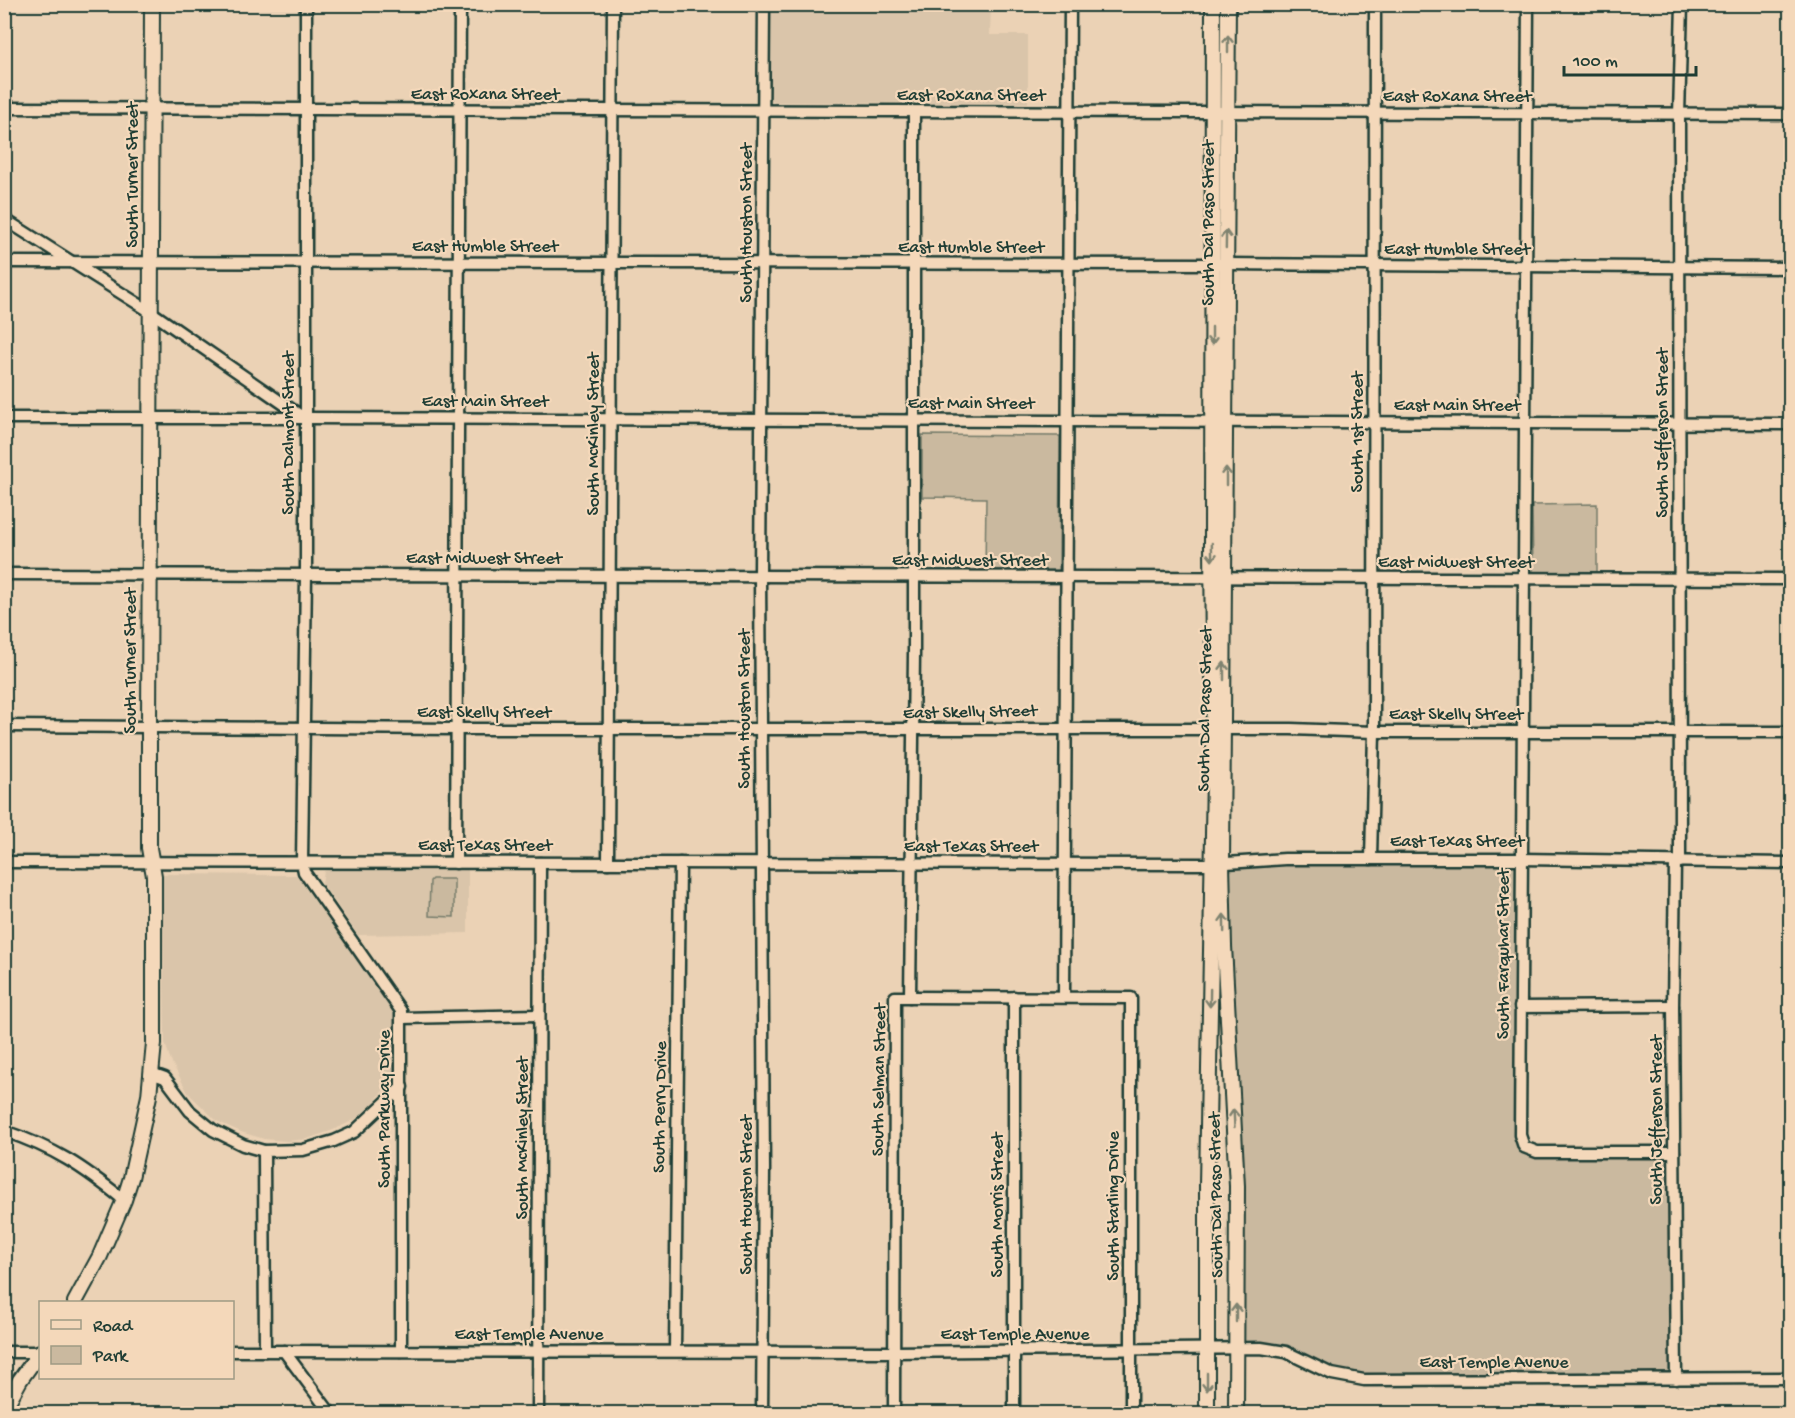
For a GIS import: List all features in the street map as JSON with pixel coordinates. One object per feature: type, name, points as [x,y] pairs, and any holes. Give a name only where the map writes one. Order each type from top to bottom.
[{"type":"main road","name":"South Turner Street","points":[[76,1301],[96,1264],[124,1200],[144,1127],[154,1031],[154,876],[149,848],[152,4]]},
{"type":"main road","name":"South Dal Paso Street","points":[[1213,4],[1212,264],[1219,422]]},
{"type":"main road","name":"South Dal Paso Street","points":[[1207,1413],[1207,1186],[1217,864],[1219,422],[1226,264],[1228,4]]},
{"type":"main road","name":"South Dal Paso Street","points":[[1217,864],[1224,946],[1237,1186],[1236,1413]]},
{"type":"main road","points":[[4,1409],[20,1380],[39,1353]]},
{"type":"street","name":"South Dalmont Street","points":[[302,862],[306,575],[306,4]]},
{"type":"street","points":[[456,863],[460,4]]},
{"type":"street","name":"South McKinley Street","points":[[608,863],[613,4]]},
{"type":"street","name":"South Houston Street","points":[[762,1413],[764,1168],[760,576],[764,4]]},
{"type":"street","points":[[910,997],[1064,997],[1070,4]]},
{"type":"street","name":"South 1st Street","points":[[1371,859],[1374,732],[1375,4]]},
{"type":"street","name":"South Farquhar Street","points":[[1528,4],[1520,1135],[1524,1147],[1537,1152],[1674,1152]]},
{"type":"street","name":"South Jefferson Street","points":[[1676,1379],[1673,1006],[1680,733],[1679,115],[1682,4]]},
{"type":"street","name":"East Roxana Street","points":[[4,108],[306,111],[1069,113],[1228,111],[1375,114],[1791,114]]},
{"type":"street","name":"South Selman Street","points":[[894,1413],[895,997],[910,997],[915,420],[914,112]]},
{"type":"street","points":[[4,219],[151,312],[305,418]]},
{"type":"street","name":"East Humble Street","points":[[4,262],[1226,264],[1791,268]]},
{"type":"street","name":"East Main Street","points":[[4,418],[1791,424]]},
{"type":"street","name":"East Midwest Street","points":[[4,574],[1791,579]]},
{"type":"street","name":"East Skelly Street","points":[[4,726],[609,730],[1791,732]]},
{"type":"street","name":"East Texas Street","points":[[4,862],[1217,864],[1285,860],[1521,859],[1791,863]]},
{"type":"street","name":"South Parkway Drive","points":[[302,862],[304,872],[399,1006],[402,1018],[401,1351]]},
{"type":"street","name":"South Perry Drive","points":[[675,1351],[680,862]]},
{"type":"street","name":"South McKinley Street","points":[[538,1413],[540,863]]},
{"type":"street","name":"South Morris Street","points":[[1014,997],[1014,1413]]},
{"type":"street","name":"South Starling Drive","points":[[1064,997],[1131,998],[1131,1413]]},
{"type":"street","points":[[1520,1006],[1673,1006]]},
{"type":"street","points":[[402,1018],[539,1015]]},
{"type":"street","points":[[151,1073],[165,1078],[190,1111],[213,1130],[236,1142],[264,1151],[303,1150],[334,1142],[354,1132],[402,1087]]},
{"type":"street","points":[[4,1131],[35,1141],[76,1162],[124,1200]]},
{"type":"street","points":[[264,1151],[265,1351]]},
{"type":"street","name":"East Temple Avenue","points":[[234,1351],[1014,1352],[1261,1348],[1286,1352],[1332,1374],[1358,1380],[1791,1378]]},
{"type":"street","points":[[284,1351],[331,1413]]},
{"type":"street","points":[[4,1352],[39,1352]]},
{"type":"shaded area","points":[[771,5],[991,5],[990,35],[1028,35],[1028,103],[771,102]]},
{"type":"shaded area","points":[[332,868],[468,868],[468,933],[358,935],[322,883],[324,871]]},
{"type":"shaded area","points":[[162,874],[296,875],[394,1012],[394,1076],[372,1105],[354,1120],[333,1130],[307,1139],[287,1141],[264,1139],[217,1121],[188,1093],[171,1061],[165,1043]]},
{"type":"green space","points":[[922,435],[1060,436],[1059,571],[985,570],[986,498],[922,497]]},
{"type":"green space","points":[[1597,504],[1597,573],[1538,574],[1533,572],[1532,505]]},
{"type":"green space","points":[[1521,859],[1524,1147],[1670,1153],[1670,1379],[1364,1380],[1297,1356],[1236,1348],[1222,864]]},
{"type":"green space","points":[[432,879],[454,879],[454,917],[429,916],[430,881]]}]
